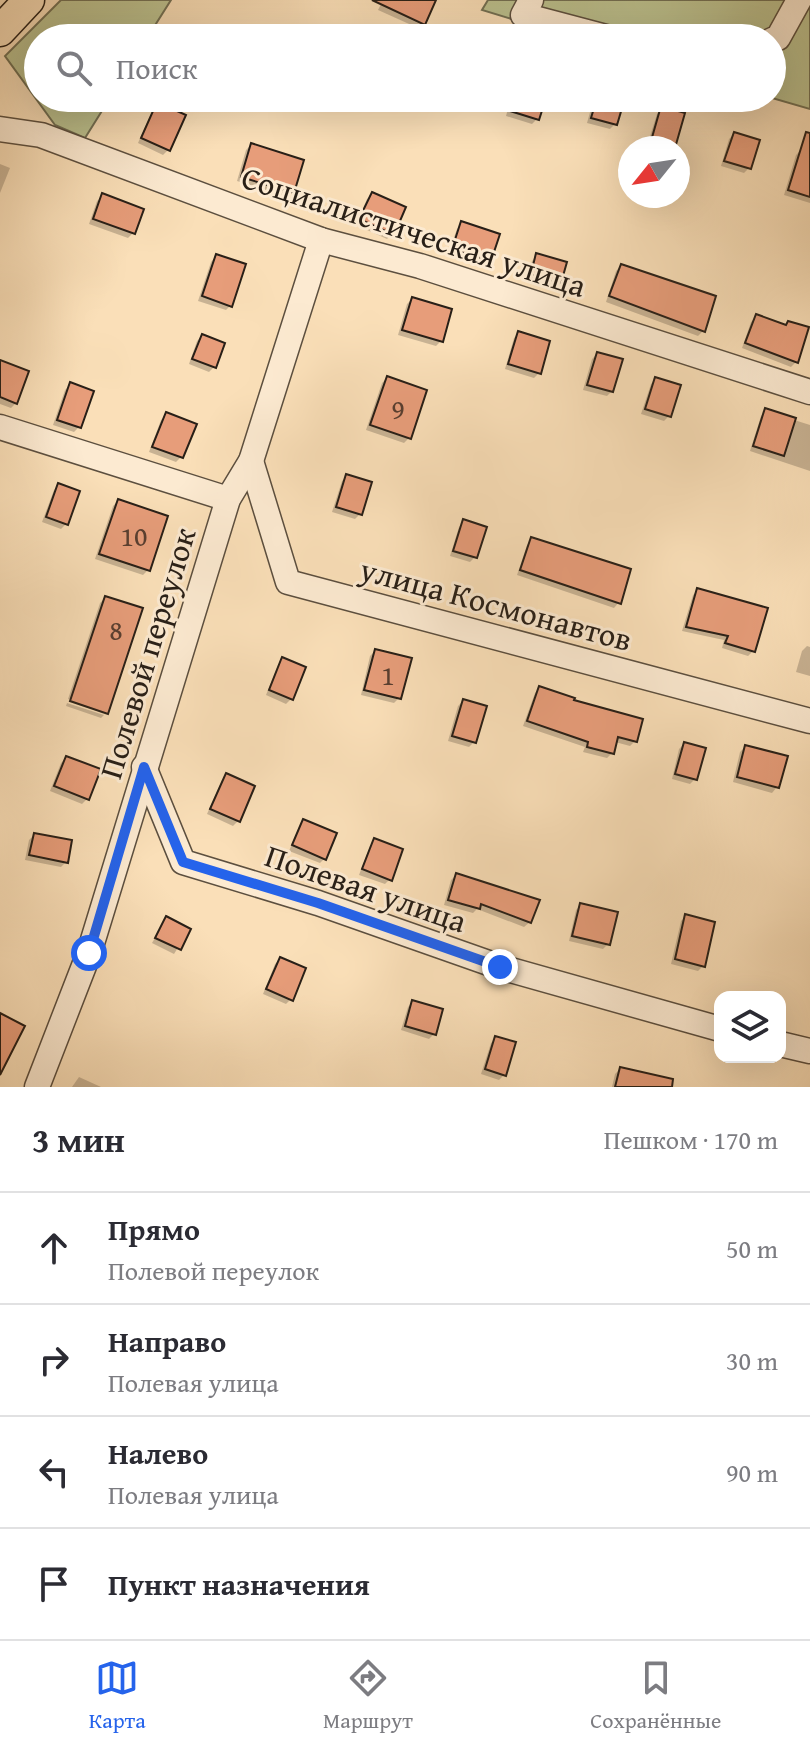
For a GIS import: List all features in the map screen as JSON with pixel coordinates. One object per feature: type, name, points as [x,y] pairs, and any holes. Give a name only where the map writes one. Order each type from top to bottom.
[{"type":"main road","points":[[0,31],[29,0]]},
{"type":"street","points":[[531,0],[523,15],[557,24]]},
{"type":"street","points":[[786,24],[799,0]]},
{"type":"street","points":[[0,111],[41,135]]},
{"type":"street","name":"Социалистическая улица","points":[[0,129],[41,135],[321,240],[420,266],[810,392]]},
{"type":"street","name":"Полевой переулок","points":[[37,1087],[89,953],[228,499],[251,461],[321,240]]},
{"type":"street","points":[[0,427],[228,499]]},
{"type":"street","name":"улица Космонавтов","points":[[251,461],[288,582],[810,721]]},
{"type":"street","name":"Полевая улица","points":[[144,767],[183,862],[318,903],[500,967],[714,1027]]},
{"type":"street","points":[[786,1045],[810,1051]]},
{"type":"green space","points":[[61,0],[171,0],[156,24],[37,24]]},
{"type":"green space","points":[[488,0],[810,0],[810,109],[786,102],[786,24],[528,24],[482,10]]},
{"type":"green space","points":[[24,37],[24,82],[5,56]]},
{"type":"green space","points":[[46,112],[101,112],[85,138],[55,125]]},
{"type":"building","points":[[372,0],[436,0],[423,24]]},
{"type":"building","points":[[153,112],[186,115],[170,151],[141,138]]},
{"type":"building","points":[[513,112],[542,112],[539,120]]},
{"type":"building","points":[[593,112],[621,112],[617,125],[591,118]]},
{"type":"building","points":[[659,112],[685,113],[678,136],[652,136]]},
{"type":"building","points":[[734,132],[760,140],[751,169],[724,161]]},
{"type":"building","points":[[806,132],[810,133],[810,197],[788,190]]},
{"type":"building","points":[[251,143],[304,160],[294,193],[241,177]]},
{"type":"building","points":[[372,192],[406,207],[394,235],[359,219]]},
{"type":"building","points":[[102,193],[144,209],[135,234],[93,219]]},
{"type":"building","points":[[461,221],[500,234],[491,261],[452,249]]},
{"type":"building","points":[[536,253],[567,262],[561,283],[531,274]]},
{"type":"building","points":[[216,254],[246,264],[232,307],[202,296]]},
{"type":"building","points":[[621,264],[716,296],[705,332],[609,296]]},
{"type":"building","points":[[412,297],[452,309],[443,342],[402,330]]},
{"type":"building","points":[[756,314],[786,325],[788,321],[809,327],[798,363],[745,343]]},
{"type":"building","points":[[518,331],[550,341],[541,374],[508,364]]},
{"type":"building","points":[[202,334],[225,343],[216,368],[192,359]]},
{"type":"building","points":[[597,352],[623,359],[613,392],[587,385]]},
{"type":"building","points":[[0,360],[29,371],[17,404],[0,397]]},
{"type":"building","points":[[387,376],[427,390],[411,439],[370,425]]},
{"type":"building","points":[[655,377],[681,385],[671,417],[645,409]]},
{"type":"building","points":[[70,382],[94,391],[81,428],[57,420]]},
{"type":"building","points":[[765,408],[796,418],[784,456],[753,446]]},
{"type":"building","points":[[166,412],[197,424],[183,458],[152,447]]},
{"type":"building","points":[[346,474],[372,482],[362,515],[336,507]]},
{"type":"building","points":[[58,483],[80,491],[68,525],[46,517]]},
{"type":"building","points":[[118,499],[168,516],[150,571],[99,554]]},
{"type":"building","points":[[463,519],[487,527],[477,558],[453,551]]},
{"type":"building","points":[[531,537],[631,569],[621,604],[520,570]]},
{"type":"building","points":[[697,588],[768,608],[755,652],[725,643],[728,636],[686,627]]},
{"type":"building","points":[[105,596],[143,608],[108,714],[70,701]]},
{"type":"building","points":[[375,649],[412,658],[401,699],[364,690]]},
{"type":"building","points":[[282,657],[306,667],[293,700],[269,690]]},
{"type":"building","points":[[539,686],[574,700],[643,719],[637,742],[618,737],[614,754],[587,747],[588,742],[527,721]]},
{"type":"building","points":[[463,699],[487,706],[476,743],[452,736]]},
{"type":"building","points":[[684,742],[706,748],[697,780],[675,774]]},
{"type":"building","points":[[745,745],[788,756],[779,788],[737,777]]},
{"type":"building","points":[[66,756],[101,769],[89,800],[54,786]]},
{"type":"building","points":[[226,773],[255,786],[240,822],[210,809]]},
{"type":"building","points":[[303,819],[337,833],[326,860],[292,845]]},
{"type":"building","points":[[34,833],[72,840],[68,863],[29,855]]},
{"type":"building","points":[[374,838],[403,849],[392,881],[362,869]]},
{"type":"building","points":[[456,873],[540,900],[531,923],[481,904],[480,909],[448,900]]},
{"type":"building","points":[[580,903],[618,912],[610,945],[572,936]]},
{"type":"building","points":[[685,914],[715,922],[705,967],[675,959]]},
{"type":"building","points":[[166,916],[191,929],[181,950],[155,938]]},
{"type":"building","points":[[280,957],[306,968],[293,1001],[266,989]]},
{"type":"building","points":[[412,1000],[443,1009],[436,1035],[405,1026]]},
{"type":"building","points":[[0,1013],[25,1026],[0,1075]]},
{"type":"building","points":[[495,1036],[516,1042],[506,1076],[485,1069]]},
{"type":"building","points":[[620,1067],[673,1079],[672,1087],[615,1087]]},
{"type":"route","points":[[89,953],[144,767],[183,862],[318,903],[500,967]]}]
